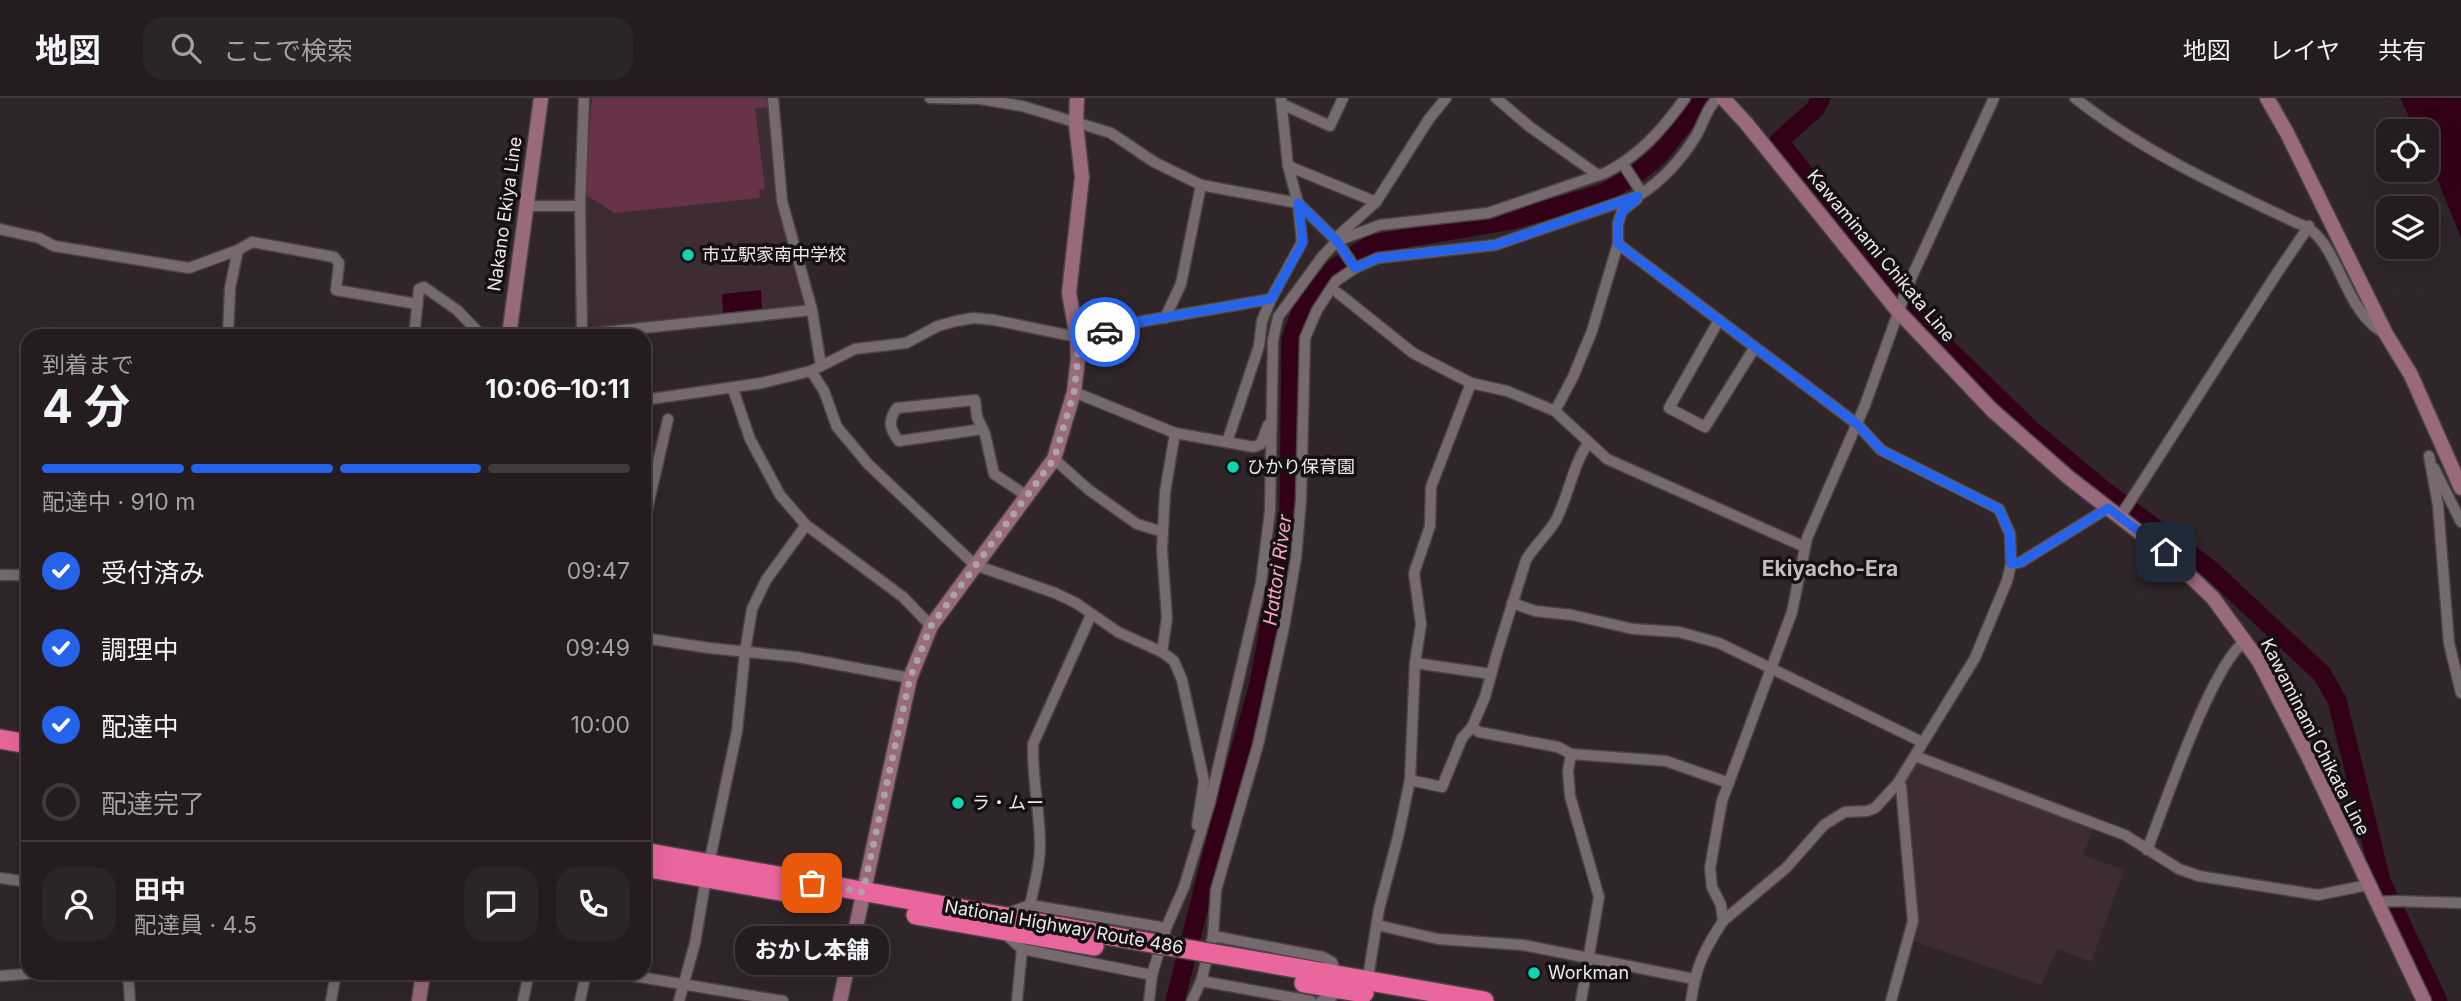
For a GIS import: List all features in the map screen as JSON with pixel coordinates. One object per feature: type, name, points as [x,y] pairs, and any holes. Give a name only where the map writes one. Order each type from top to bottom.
[{"type":"highway","points":[[0,740],[21,743]]},
{"type":"highway","points":[[0,753],[21,757]]},
{"type":"highway","name":"National Highway Route 486","points":[[651,854],[707,871],[1338,982],[1366,992],[1410,1001]]},
{"type":"highway","name":"National Highway Route 486","points":[[651,867],[707,871]]},
{"type":"highway","name":"National Highway Route 486","points":[[1366,992],[1484,1001]]},
{"type":"main road","name":"Nakano Ekiya Line","points":[[510,329],[541,98]]},
{"type":"main road","points":[[841,1001],[910,678],[931,626],[1054,459],[1074,392],[1078,358],[1077,337],[1069,293],[1082,177],[1076,124],[1077,98]]},
{"type":"main road","name":"Kawaminami Chikata Line","points":[[1721,98],[1746,123],[1897,310],[1992,410],[2068,477],[2166,552],[2203,589],[2245,641],[2259,661],[2307,754],[2424,1001]]},
{"type":"main road","points":[[2267,98],[2386,334],[2411,375],[2461,488]]},
{"type":"main road","points":[[419,1001],[422,980]]},
{"type":"street","points":[[583,329],[580,206],[584,98]]},
{"type":"street","points":[[773,98],[782,201],[812,310],[816,368],[837,427],[868,464],[975,565],[1076,603],[1118,632],[1162,652],[1174,661],[1182,680],[1204,781],[1194,841],[1198,842]]},
{"type":"street","points":[[930,98],[980,99],[1023,106],[1111,133],[1154,162],[1200,185],[1298,203],[1338,243],[1355,268]]},
{"type":"street","points":[[1282,102],[1330,126],[1343,98]]},
{"type":"street","points":[[1338,243],[1339,234],[1376,202],[1429,119],[1446,98]]},
{"type":"street","points":[[1496,98],[1530,127],[1598,175]]},
{"type":"street","points":[[1149,1001],[1166,928],[1184,887],[1198,842],[1261,583],[1270,511],[1273,340],[1278,317],[1322,257],[1338,243],[1380,225],[1488,213],[1624,165],[1665,126],[1685,98]]},
{"type":"street","points":[[1192,1001],[1201,981],[1213,936],[1216,890],[1258,745],[1284,627],[1296,558],[1304,449],[1304,347],[1317,310],[1336,281],[1355,268],[1378,258],[1495,245],[1657,184],[1682,156],[1713,102],[1721,98]]},
{"type":"street","points":[[1723,921],[1721,905],[1712,887],[1710,868],[1722,801],[1792,612],[1807,538],[1857,424],[1897,310],[1994,98]]},
{"type":"street","points":[[2075,98],[2112,126],[2190,172],[2297,223],[2309,226],[2325,246],[2356,307],[2368,322],[2386,334]]},
{"type":"street","points":[[1227,442],[1259,346],[1262,321],[1271,299],[1303,242],[1298,203],[1289,166],[1282,102]]},
{"type":"street","points":[[1624,165],[1640,192]]},
{"type":"street","points":[[1289,166],[1376,202]]},
{"type":"street","points":[[1165,318],[1181,284],[1200,185]]},
{"type":"street","points":[[1555,411],[1592,331],[1618,244],[1618,223],[1622,211],[1636,201],[1640,192]]},
{"type":"street","points":[[526,206],[580,206]]},
{"type":"street","points":[[2120,517],[2309,226]]},
{"type":"street","points":[[0,229],[39,238],[54,246],[189,268],[252,242],[334,257],[339,263],[336,290],[417,304]]},
{"type":"street","points":[[1618,244],[1857,424],[1881,450],[1999,509],[2010,534],[2011,564],[2007,581],[1975,659],[1898,783],[1875,808],[1845,812],[1824,825],[1786,868],[1723,921],[1704,951],[1694,979],[1691,1001]]},
{"type":"street","points":[[228,329],[230,288],[238,250]]},
{"type":"street","points":[[1317,310],[1338,293],[1340,285],[1355,268]]},
{"type":"street","points":[[415,329],[419,289],[424,287],[457,310],[475,329]]},
{"type":"street","points":[[1338,293],[1413,353],[1471,383],[1507,391],[1555,411],[1607,459],[1805,547]]},
{"type":"street","points":[[651,399],[733,389],[816,368],[855,349],[906,343],[938,326],[974,318],[1077,337],[1138,322],[1271,299]]},
{"type":"street","points":[[633,329],[812,310]]},
{"type":"street","points":[[1719,320],[1669,408],[1705,427],[1755,347]]},
{"type":"street","points":[[1366,992],[1377,925],[1410,780],[1415,663],[1421,624],[1413,573],[1430,526],[1431,487],[1471,383]]},
{"type":"street","points":[[733,389],[756,450],[780,495],[806,525],[903,597],[931,626]]},
{"type":"street","points":[[1074,392],[1175,433],[1254,447],[1261,444],[1272,414]]},
{"type":"street","points":[[983,429],[899,441],[891,432],[891,417],[897,408],[975,400],[977,417],[983,429],[994,474],[1027,496]]},
{"type":"street","points":[[651,483],[668,419]]},
{"type":"street","points":[[1162,652],[1167,618],[1163,532],[1165,492],[1175,433]]},
{"type":"street","points":[[1410,780],[1442,787],[1462,738],[1472,727],[1485,697],[1527,559],[1555,522],[1575,468],[1588,443]]},
{"type":"street","points":[[2461,522],[2428,456],[2438,505],[2449,643],[2461,693]]},
{"type":"street","points":[[1054,459],[1089,490],[1137,524],[1163,532]]},
{"type":"street","points":[[2011,564],[2021,562],[2108,508]]},
{"type":"street","points":[[679,1001],[695,943],[707,871],[737,731],[752,609],[766,580],[806,525]]},
{"type":"street","points":[[0,575],[21,575]]},
{"type":"street","points":[[1512,603],[1535,611],[1572,615],[1633,629],[1679,632],[1719,643],[1922,742]]},
{"type":"street","points":[[1030,905],[1038,873],[1040,846],[1032,764],[1033,744],[1091,615]]},
{"type":"street","points":[[651,639],[797,657],[910,678]]},
{"type":"street","points":[[2147,850],[2207,700],[2236,648],[2245,641]]},
{"type":"street","points":[[1415,663],[1491,674]]},
{"type":"street","points":[[1472,727],[1479,732],[1558,747],[1571,754],[1666,761],[1729,783]]},
{"type":"street","points":[[1571,754],[1568,771],[1570,796],[1599,897],[1581,1001]]},
{"type":"street","points":[[1915,755],[2125,835],[2179,869],[2199,876],[2318,895],[2368,885]]},
{"type":"street","points":[[1891,1001],[1913,921],[1901,786],[1898,783]]},
{"type":"street","points":[[0,878],[21,881]]},
{"type":"street","points":[[2377,902],[2461,903]]},
{"type":"street","points":[[1153,975],[1022,949],[1001,922],[1030,905],[1166,928]]},
{"type":"street","points":[[1377,925],[1438,939],[1523,945],[1694,979]]},
{"type":"street","points":[[1213,936],[1323,957],[1332,962],[1338,982],[1331,998],[1321,1001]]},
{"type":"street","points":[[1017,1001],[1022,949]]},
{"type":"street","points":[[0,976],[21,974]]},
{"type":"street","points":[[651,979],[783,1001]]},
{"type":"street","points":[[128,980],[130,1001]]},
{"type":"street","points":[[331,1001],[335,980]]},
{"type":"street","points":[[523,1001],[528,980]]},
{"type":"street","points":[[580,1001],[584,980]]},
{"type":"street","points":[[1201,981],[1311,1001]]},
{"type":"shaded area","name":"市立駅家南中学校","points":[[590,98],[768,98],[804,308],[590,328],[585,325],[585,149]]},
{"type":"shaded area","points":[[592,98],[766,98],[767,107],[755,109],[765,189],[759,190],[760,198],[615,213],[583,193],[583,152],[588,151]]},
{"type":"shaded area","points":[[2400,98],[2461,98],[2461,238],[2439,182],[2439,119],[2410,119]]},
{"type":"shaded area","points":[[761,290],[762,309],[723,313],[722,294]]},
{"type":"shaded area","points":[[1921,763],[2094,826],[2083,855],[2124,870],[2091,962],[2057,949],[2041,985],[1916,942],[1914,938],[1919,920],[1905,783],[1914,766]]},
{"type":"waterway","name":"Hattori River","points":[[1175,1001],[1224,807],[1259,684],[1289,509],[1291,339],[1303,306],[1335,268],[1372,244],[1512,220],[1604,193],[1632,177],[1658,156],[1704,98]]},
{"type":"waterway","points":[[1821,98],[1815,109],[1779,141],[1870,257],[1947,348],[2028,427],[2102,489],[2211,570],[2322,674],[2337,700],[2381,881],[2438,1001]]},
{"type":"way so far","points":[[812,883],[863,892],[905,695],[931,626],[1054,459],[1074,392],[1078,358],[1077,337],[1105,332]]},
{"type":"place","name":"市立駅家南中学校","points":[[688,255]]},
{"type":"place","name":"ひかり保育園","points":[[1233,467]]},
{"type":"place","name":"ラ・ムー","points":[[958,803]]},
{"type":"place","name":"おかし本舗","points":[[812,883]]},
{"type":"place","name":"Workman","points":[[1534,973]]},
{"type":"district","name":"Ekiyacho-Era","points":[[1830,569]]},
{"type":"route","points":[[1105,332],[1138,322],[1271,299],[1303,242],[1298,203],[1337,241],[1355,268],[1378,258],[1495,245],[1638,196],[1636,201],[1622,211],[1618,223],[1618,244],[1857,424],[1881,450],[1999,509],[2010,534],[2011,564],[2021,562],[2108,508],[2166,552]]}]
